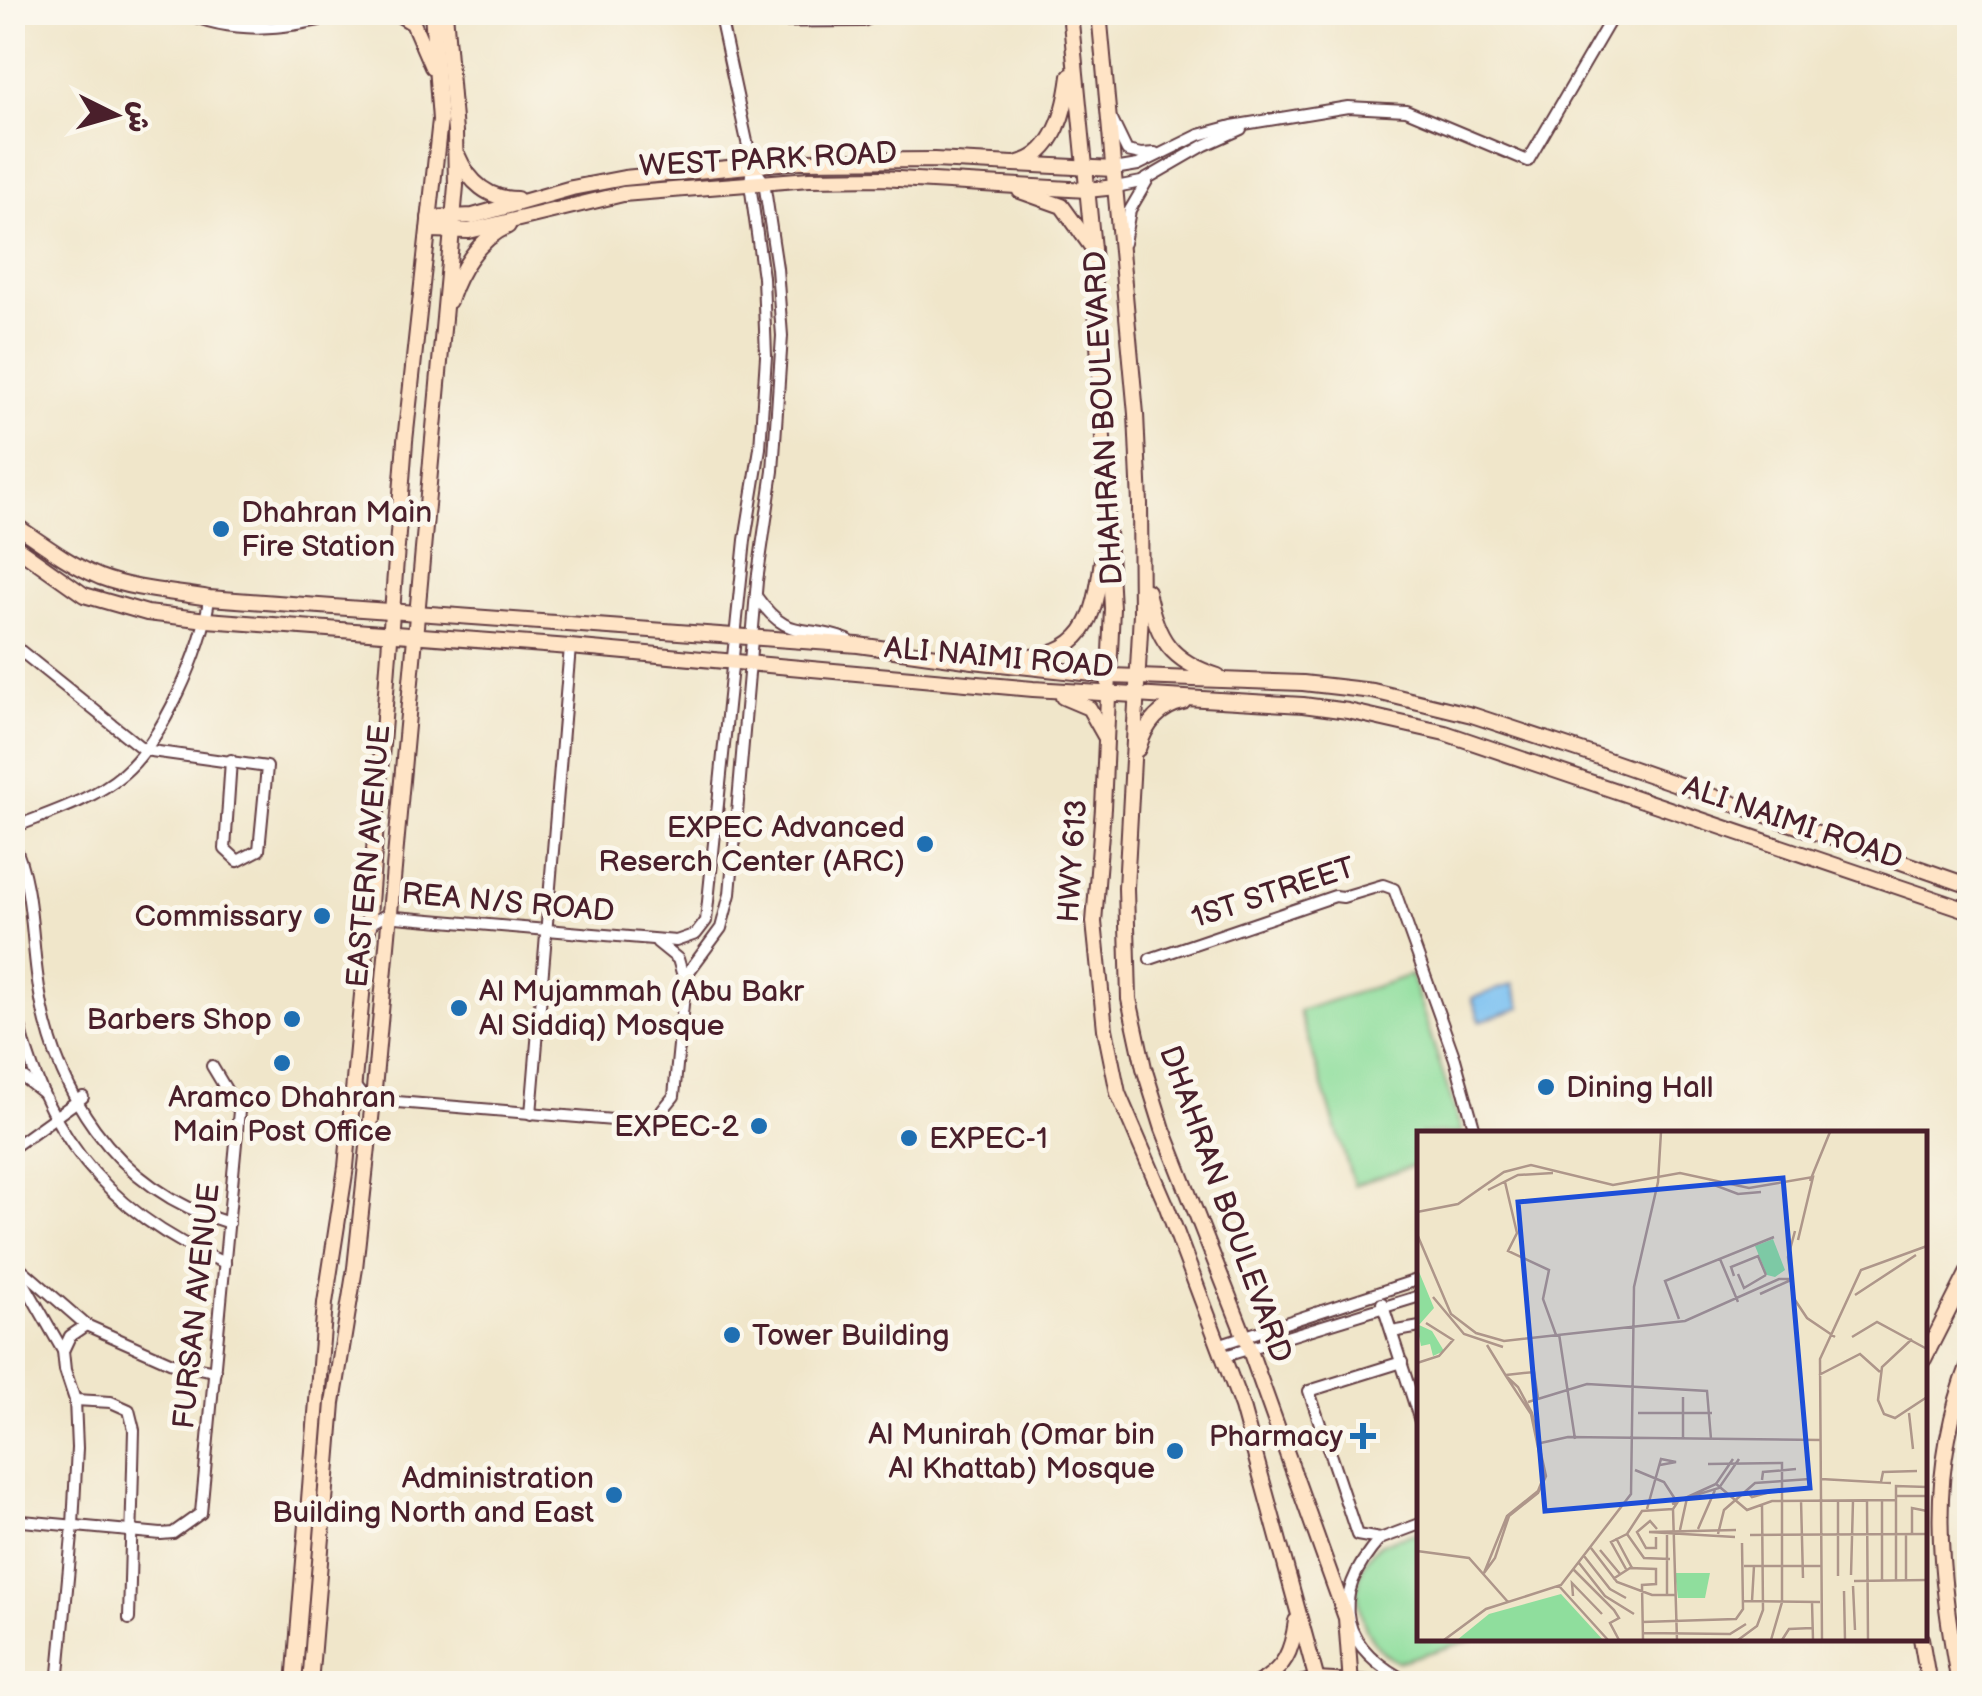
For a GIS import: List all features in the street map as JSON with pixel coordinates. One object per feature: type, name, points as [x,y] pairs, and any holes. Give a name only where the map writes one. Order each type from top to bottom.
[{"type":"main road","name":"EASTERN AVENUE","points":[[396,12],[406,17],[418,32],[440,87]]},
{"type":"main road","name":"EASTERN AVENUE","points":[[294,1684],[323,1327],[354,1084],[406,441],[440,120],[432,12]]},
{"type":"main road","name":"EASTERN AVENUE","points":[[310,1684],[333,1402],[356,1268],[373,1100],[452,225],[456,151],[447,12]]},
{"type":"main road","name":"HWY 613","points":[[1070,12],[1092,248],[1112,608],[1108,740],[1094,922],[1104,1029],[1118,1094],[1223,1350],[1242,1406],[1317,1682]]},
{"type":"main road","name":"DHAHRAN BOULEVARD","points":[[1099,12],[1136,414],[1141,558],[1125,947],[1128,999],[1163,1129],[1246,1341],[1346,1618],[1351,1682]]},
{"type":"main road","points":[[1007,165],[1035,156],[1062,120],[1074,50]]},
{"type":"main road","points":[[456,151],[463,168],[480,188],[506,199],[533,200]]},
{"type":"main road","name":"WEST PARK ROAD","points":[[452,225],[612,180],[752,165],[878,160],[1114,169]]},
{"type":"main road","name":"WEST PARK ROAD","points":[[428,224],[534,216],[623,194],[757,183],[850,178],[1087,190],[1116,187]]},
{"type":"main road","points":[[991,183],[1062,206],[1092,248]]},
{"type":"main road","points":[[442,326],[451,294],[476,250],[499,230],[534,216]]},
{"type":"main road","name":"ALI NAIMI ROAD","points":[[12,523],[60,556],[99,576],[209,598],[858,644],[1111,676],[1302,683],[1373,690],[1472,715],[1970,886]]},
{"type":"main road","points":[[973,661],[1035,658],[1077,637],[1094,612],[1106,523]]},
{"type":"main road","name":"ALI NAIMI ROAD","points":[[12,544],[84,594],[148,613],[570,646],[1033,689],[1348,711],[1444,733],[1966,911]]},
{"type":"main road","points":[[1141,558],[1162,640],[1184,662],[1238,682]]},
{"type":"main road","points":[[1033,689],[1089,708],[1108,740]]},
{"type":"main road","points":[[1131,768],[1143,734],[1158,715],[1176,704],[1205,699]]},
{"type":"main road","points":[[1931,874],[1970,875]]},
{"type":"main road","points":[[1927,1353],[1970,1268]]},
{"type":"main road","points":[[1959,1684],[1944,1599],[1938,1521],[1948,1430],[1970,1361]]},
{"type":"main road","points":[[1257,1684],[1287,1659],[1297,1610]]},
{"type":"main road","points":[[1922,1641],[1929,1684]]},
{"type":"main road","points":[[1299,1684],[1387,1684]]},
{"type":"street","points":[[183,12],[221,25],[245,28],[287,26],[354,12]]},
{"type":"street","points":[[216,12],[266,18],[300,12]]},
{"type":"street","points":[[354,1084],[363,1097],[373,1100],[637,1122],[649,1121],[664,1112],[674,1096],[685,984],[690,970],[712,944],[726,912],[756,596],[773,471],[782,336],[777,268],[721,17],[863,21],[885,12]]},
{"type":"street","points":[[1114,169],[1138,165],[1199,135],[1313,112],[1381,107],[1418,115],[1528,161],[1615,12]]},
{"type":"street","points":[[1109,113],[1127,150],[1150,154],[1175,147]]},
{"type":"street","points":[[1116,187],[1141,182],[1251,124]]},
{"type":"street","points":[[1122,254],[1134,198],[1153,174]]},
{"type":"street","name":"REA N/S ROAD","points":[[368,930],[378,918],[390,917],[688,939],[706,921],[745,540],[760,448],[766,356],[757,183]]},
{"type":"street","points":[[756,596],[772,619],[792,630],[833,634],[858,644]]},
{"type":"street","points":[[12,828],[80,800],[123,775],[154,738],[183,679],[207,620],[209,598]]},
{"type":"street","points":[[12,644],[144,750],[231,760],[267,767],[259,850],[238,862],[224,849],[231,760]]},
{"type":"street","points":[[532,1114],[570,646]]},
{"type":"street","points":[[12,840],[22,859],[44,1028],[58,1068],[129,1171],[178,1203],[229,1223]]},
{"type":"street","name":"1ST STREET","points":[[1150,958],[1335,896],[1383,884],[1394,889],[1475,1131]]},
{"type":"street","points":[[649,939],[662,944],[678,959],[685,984]]},
{"type":"street","points":[[12,987],[18,1025],[43,1093],[53,1118],[76,1154],[143,1220],[187,1247],[226,1263]]},
{"type":"street","name":"FURSAN AVENUE","points":[[132,1532],[172,1533],[201,1513],[240,1111],[212,1066]]},
{"type":"street","points":[[12,1070],[43,1093]]},
{"type":"street","points":[[12,1148],[79,1099]]},
{"type":"street","points":[[12,1261],[28,1281],[63,1351],[74,1400],[77,1448],[73,1526],[58,1684]]},
{"type":"street","points":[[1223,1350],[1417,1280]]},
{"type":"street","points":[[12,1291],[28,1281]]},
{"type":"street","points":[[28,1281],[86,1325],[172,1363],[215,1371]]},
{"type":"street","points":[[1378,1292],[1417,1411]]},
{"type":"street","points":[[1246,1341],[1417,1297]]},
{"type":"street","points":[[63,1351],[70,1336],[86,1325]]},
{"type":"street","points":[[1392,1332],[1417,1328]]},
{"type":"street","points":[[1380,1539],[1357,1535],[1309,1391],[1402,1362]]},
{"type":"street","points":[[74,1400],[111,1402],[129,1410],[134,1430],[129,1618]]},
{"type":"street","points":[[12,1520],[132,1532]]},
{"type":"street","points":[[1412,1684],[1382,1669],[1362,1646],[1346,1618],[1351,1586],[1362,1559],[1380,1539],[1417,1525]]},
{"type":"green space","points":[[1411,975],[1461,1131],[1417,1131],[1417,1165],[1354,1185],[1299,1011]]},
{"type":"green space","points":[[1417,1533],[1417,1641],[1468,1641],[1398,1662],[1375,1643],[1361,1614],[1359,1583],[1370,1554],[1386,1542]]},
{"type":"water","points":[[1513,984],[1521,1008],[1480,1021],[1472,998]]},
{"type":"place","name":"Dhahran Main Fire Station","points":[[221,529]]},
{"type":"place","name":"EXPEC Advanced Reserch Center (ARC)","points":[[925,844]]},
{"type":"place","name":"Commissary","points":[[322,916]]},
{"type":"place","name":"Al Mujammah (Abu Bakr Al Siddiq) Mosque","points":[[459,1008]]},
{"type":"place","name":"Barbers Shop","points":[[292,1019]]},
{"type":"place","name":"Aramco Dhahran Main Post Office","points":[[282,1063]]},
{"type":"place","name":"Dining Hall","points":[[1546,1087]]},
{"type":"place","name":"EXPEC-2","points":[[759,1126]]},
{"type":"place","name":"EXPEC-1","points":[[909,1138]]},
{"type":"place","name":"Tower Building","points":[[732,1335]]},
{"type":"place","name":"Pharmacy","points":[[1363,1436]]},
{"type":"place","name":"Al Munirah (Omar bin Al Khattab) Mosque","points":[[1175,1451]]},
{"type":"place","name":"Administration Building North and East","points":[[614,1495]]}]
